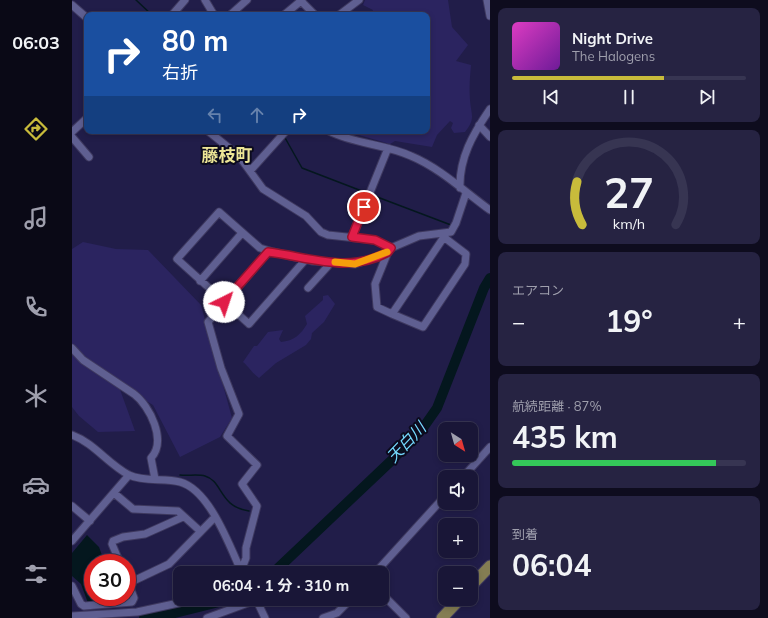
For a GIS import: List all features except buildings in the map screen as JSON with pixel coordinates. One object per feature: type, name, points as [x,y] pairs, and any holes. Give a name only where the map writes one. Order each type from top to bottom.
[{"type":"main road","points":[[478,579],[490,566]]},
{"type":"main road","points":[[442,618],[453,606]]},
{"type":"street","points":[[175,12],[185,0]]},
{"type":"street","points":[[205,0],[212,12]]},
{"type":"street","points":[[233,12],[247,0]]},
{"type":"street","points":[[287,12],[301,0],[312,12]]},
{"type":"street","points":[[343,12],[359,0]]},
{"type":"street","points":[[488,0],[490,16]]},
{"type":"street","points":[[72,5],[84,15]]},
{"type":"street","points":[[392,314],[440,240],[451,232],[456,223],[463,191],[460,172],[462,163],[479,125],[490,109]]},
{"type":"street","points":[[72,132],[84,121]]},
{"type":"street","points":[[479,125],[490,137]]},
{"type":"street","points":[[212,134],[235,153],[263,189],[306,216],[321,232],[328,235],[375,240],[390,250]]},
{"type":"street","points":[[250,171],[283,134]]},
{"type":"street","points":[[335,134],[388,148],[423,162],[490,210]]},
{"type":"street","points":[[72,137],[89,157]]},
{"type":"street","points":[[352,237],[388,148]]},
{"type":"street","points":[[306,259],[249,324],[178,261],[177,257],[219,212],[260,248],[268,252],[328,262],[355,264],[390,250],[419,236],[446,236],[466,254],[465,264],[423,327],[377,308],[375,284],[390,250]]},
{"type":"street","points":[[200,281],[242,233]]},
{"type":"street","points":[[243,566],[246,558],[246,548],[258,506],[242,484],[257,466],[227,436],[239,414],[220,368],[208,322],[268,252]]},
{"type":"street","points":[[308,288],[328,266],[328,262]]},
{"type":"street","points":[[72,348],[83,360],[134,394],[142,400],[147,407],[157,434],[155,454],[151,458],[155,479]]},
{"type":"street","points":[[72,434],[92,446],[129,475],[138,478],[184,483],[201,496],[215,517],[238,566]]},
{"type":"street","points":[[469,470],[490,447]]},
{"type":"street","points":[[72,541],[129,475]]},
{"type":"street","points":[[114,493],[133,509],[177,510],[200,532]]},
{"type":"street","points":[[381,566],[438,504]]},
{"type":"street","points":[[72,506],[90,521]]},
{"type":"street","points":[[116,554],[112,544],[113,541],[123,537],[145,534],[183,517]]},
{"type":"street","points":[[136,578],[166,566],[215,517]]},
{"type":"street","points":[[72,587],[81,604],[84,606]]},
{"type":"street","points":[[389,601],[406,618]]},
{"type":"street","points":[[72,616],[137,612],[173,604]]},
{"type":"street","points":[[206,618],[239,606]]},
{"type":"street","points":[[259,606],[265,618]]},
{"type":"street","points":[[323,618],[337,614],[344,606]]},
{"type":"shaded area","points":[[365,0],[448,0],[452,27],[468,45],[456,61],[471,65],[470,100],[472,120],[465,132],[454,133],[451,128],[453,123],[450,121],[437,135],[432,147],[395,141],[390,144],[355,134],[430,134],[430,12],[372,12],[373,10],[363,5]]},
{"type":"shaded area","points":[[83,242],[116,249],[148,250],[201,305],[232,418],[220,437],[180,457],[153,405],[118,384],[135,431],[98,432],[79,416],[72,407],[72,249]]},
{"type":"shaded area","points":[[328,295],[335,304],[324,322],[312,333],[311,339],[306,345],[276,363],[259,378],[254,374],[243,362],[254,346],[257,346],[268,332],[283,330],[279,339],[281,342],[290,340],[297,336],[307,324],[305,316],[323,300],[323,296]]},
{"type":"water","points":[[87,535],[99,547],[102,554],[84,554],[84,592],[81,584],[72,576],[72,553]]},
{"type":"waterway","points":[[136,0],[149,12]]},
{"type":"waterway","points":[[284,136],[302,168],[367,193]]},
{"type":"waterway","points":[[372,195],[451,225]]},
{"type":"waterway","name":"天白川","points":[[280,566],[391,461],[423,428],[437,408],[484,288],[490,278]]},
{"type":"waterway","points":[[180,475],[202,475],[211,479],[232,505],[239,509],[249,511]]},
{"type":"waterway","name":"天白川","points":[[144,618],[175,613],[203,606]]},
{"type":"slow traffic","points":[[335,262],[355,264],[387,252]]},
{"type":"district","name":"藤枝町","points":[[227,154]]},
{"type":"route","points":[[224,302],[268,252],[313,261],[355,264],[388,252],[391,248],[375,240],[352,237],[364,207]]}]
